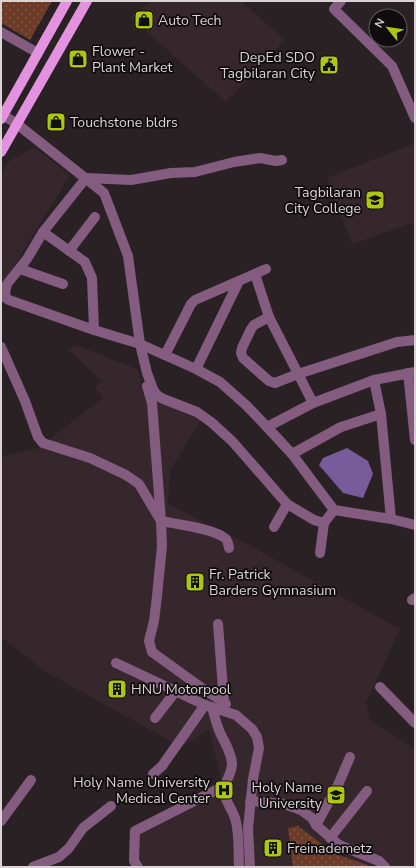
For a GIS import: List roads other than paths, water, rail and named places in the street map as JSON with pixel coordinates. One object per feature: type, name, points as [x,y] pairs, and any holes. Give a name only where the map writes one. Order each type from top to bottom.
[{"type":"main road","points":[[2,117],[67,1]]},
{"type":"main road","points":[[1,152],[87,1]]},
{"type":"street","points":[[341,1],[334,9],[392,66],[415,118]]},
{"type":"street","points":[[2,34],[38,53]]},
{"type":"street","points":[[2,117],[17,124],[104,193],[128,256],[140,344],[147,373],[156,394],[161,398],[197,412],[211,422],[232,441],[287,504],[314,520],[324,523]]},
{"type":"street","points":[[86,178],[131,180],[171,173],[195,172],[234,162],[260,158],[276,161],[282,160]]},
{"type":"street","points":[[86,178],[43,232],[27,259],[8,284],[5,293],[6,298],[94,330],[140,344],[196,369],[220,382],[248,406],[268,427],[292,454],[334,510],[391,519],[415,525]]},
{"type":"street","points":[[69,251],[96,217]]},
{"type":"street","points":[[43,232],[85,262],[92,278],[94,330]]},
{"type":"street","points":[[20,269],[63,284]]},
{"type":"street","points":[[165,356],[191,304],[195,300],[266,269]]},
{"type":"street","points":[[255,274],[269,317],[313,403]]},
{"type":"street","points":[[196,369],[239,281]]},
{"type":"street","points":[[269,317],[254,325],[241,353],[243,358],[269,381],[275,384],[298,374],[397,342],[415,340]]},
{"type":"street","points":[[1,347],[25,401],[38,437],[43,443],[90,458],[126,475],[139,484],[161,521],[208,530],[222,535],[228,541],[229,548]]},
{"type":"street","points":[[147,373],[145,381],[152,402],[162,546],[154,621],[149,641],[152,652],[206,691],[224,702],[252,729],[257,737],[259,748],[250,801],[248,828],[250,867]]},
{"type":"street","points":[[268,427],[313,403],[374,380],[412,373],[415,440]]},
{"type":"street","points":[[374,380],[381,414],[391,519]]},
{"type":"street","points":[[292,454],[341,427],[381,414]]},
{"type":"street","points":[[274,527],[287,504]]},
{"type":"street","points":[[320,553],[324,523],[334,510]]},
{"type":"street","points":[[218,624],[224,702]]},
{"type":"street","points":[[116,663],[208,706],[236,715]]},
{"type":"street","points":[[380,687],[415,723]]},
{"type":"street","points":[[155,718],[176,691]]},
{"type":"street","points":[[153,774],[162,766],[208,706]]},
{"type":"street","points":[[138,867],[134,861],[135,831],[224,786],[230,778],[232,764],[227,746],[208,706]]},
{"type":"street","points":[[316,825],[338,785],[350,757]]},
{"type":"street","points":[[1,821],[31,780]]},
{"type":"street","points":[[224,786],[226,801],[235,818],[239,837],[237,867]]},
{"type":"street","points":[[330,838],[367,791]]},
{"type":"street","points":[[250,801],[284,804],[301,810],[312,818],[316,825],[339,845],[379,861],[385,867]]},
{"type":"street","points":[[33,867],[44,864],[59,856],[69,848],[83,828],[111,806]]},
{"type":"place","name":"Auto Tech","points":[[144,20]]},
{"type":"place","name":"Flower - Plant Market","points":[[78,59]]},
{"type":"place","name":"DepEd SDO Tagbilaran City","points":[[329,65]]},
{"type":"place","name":"Touchstone bldrs","points":[[56,122]]},
{"type":"place","name":"Tagbilaran City College","points":[[375,200]]},
{"type":"place","name":"Fr. Patrick Barders Gymnasium","points":[[195,582]]},
{"type":"place","name":"HNU Motorpool","points":[[117,689]]},
{"type":"place","name":"Holy Name University Medical Center","points":[[224,790]]},
{"type":"place","name":"Holy Name University","points":[[336,795]]},
{"type":"place","name":"Freinademetz","points":[[273,848]]}]
